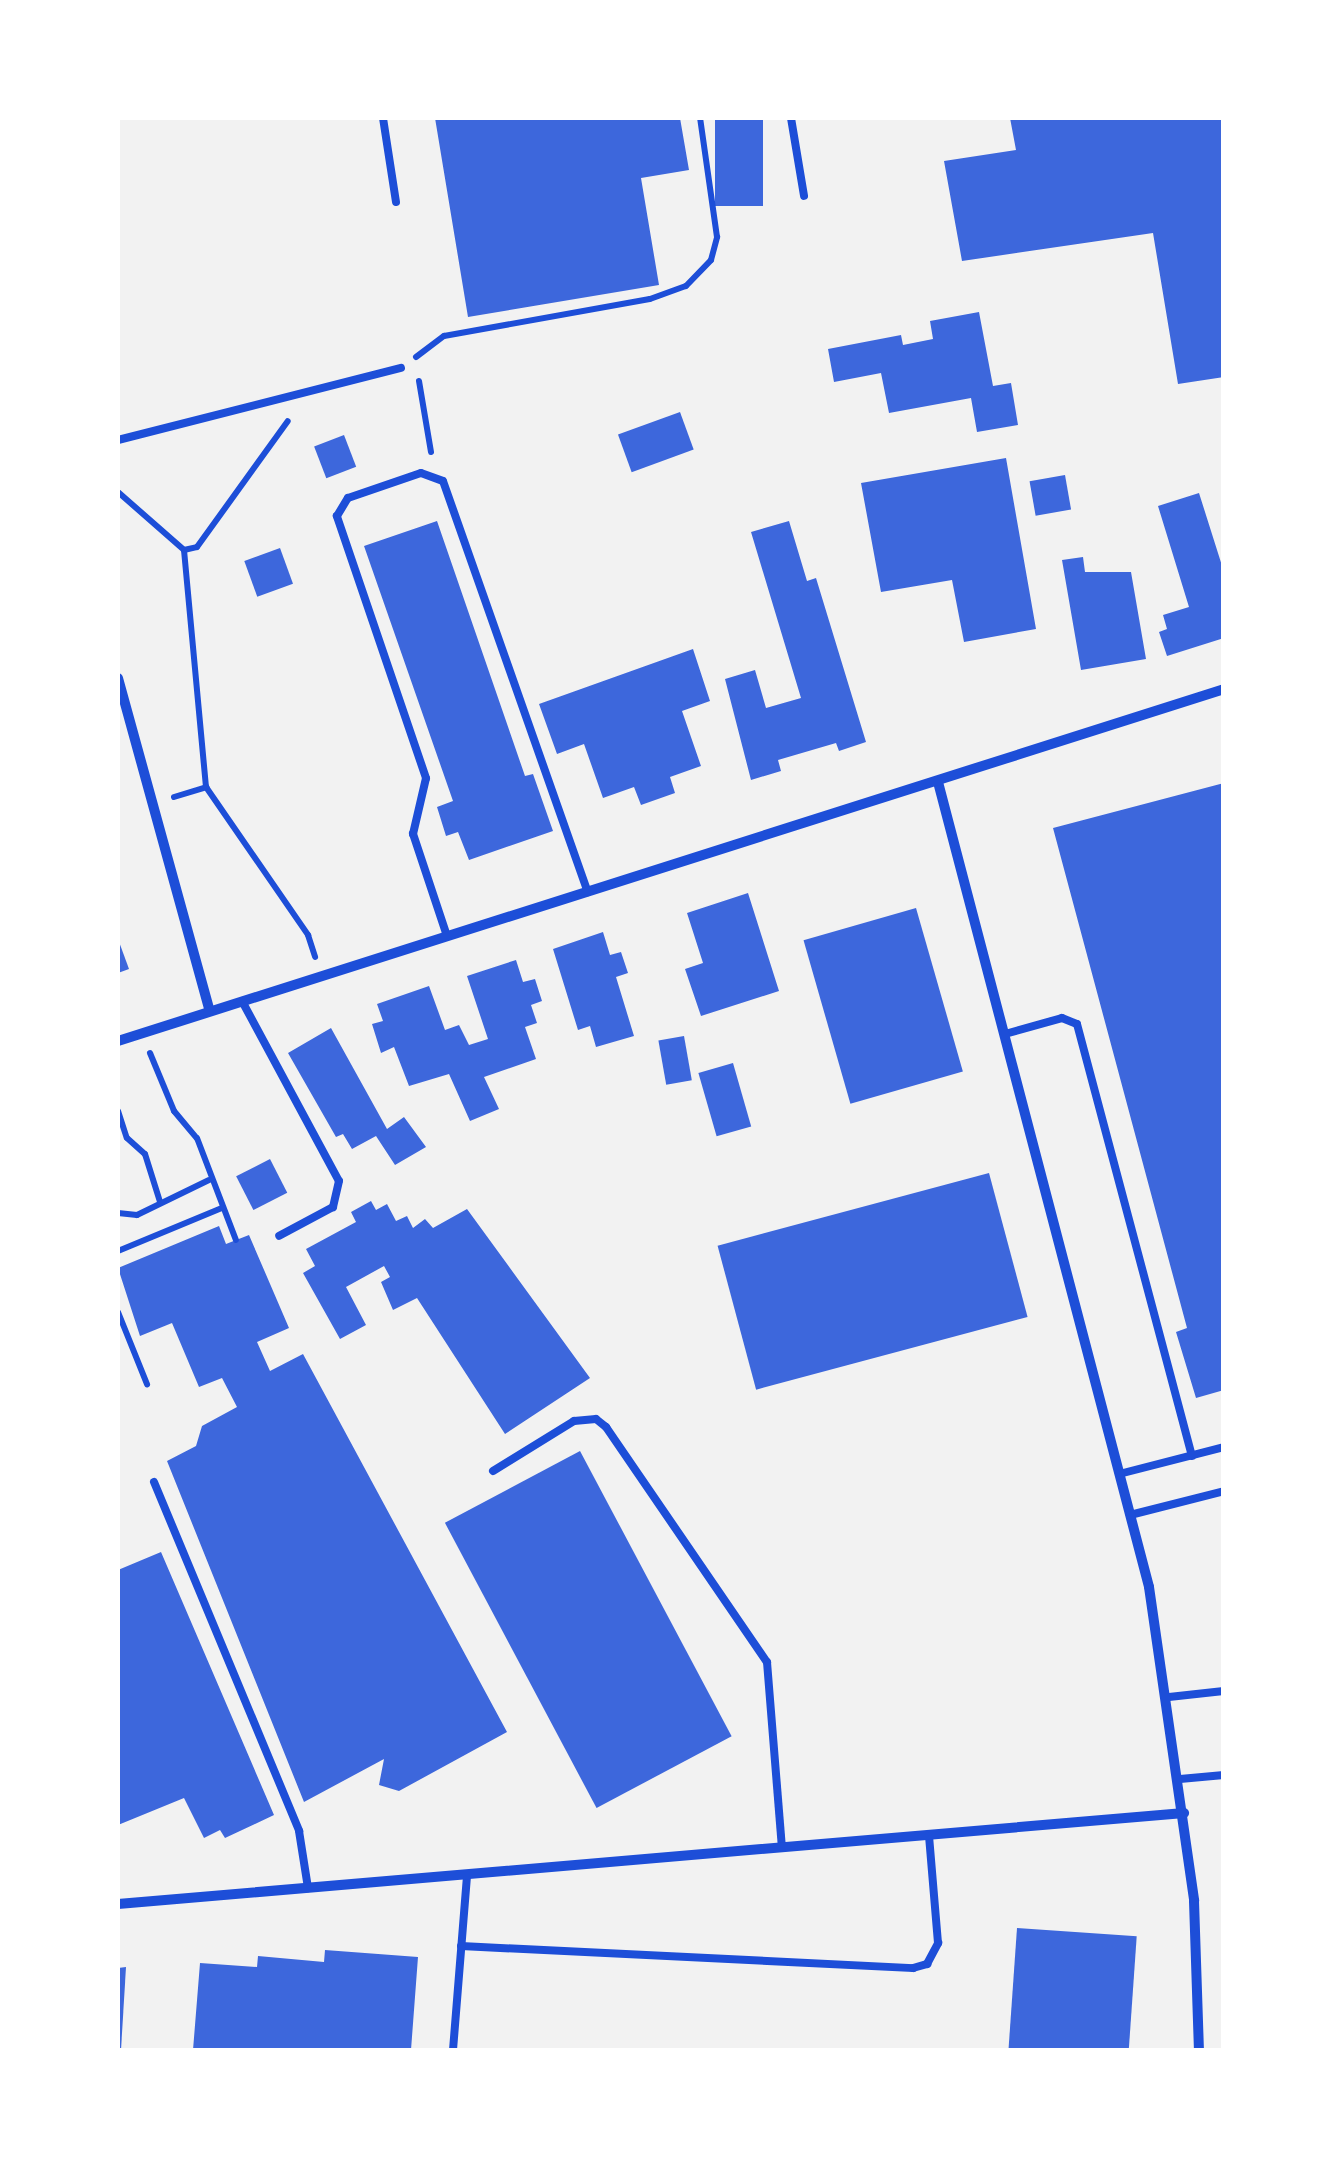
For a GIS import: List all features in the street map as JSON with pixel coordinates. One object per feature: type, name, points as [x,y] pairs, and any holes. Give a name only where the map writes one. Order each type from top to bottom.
[{"type":"street","points":[[118,678],[210,1011]]},
{"type":"street","points":[[118,1041],[1224,689]]},
{"type":"street","points":[[938,782],[1134,1514],[1169,1697],[1180,1779],[1198,1954],[1199,2050]]},
{"type":"street","points":[[118,1904],[1184,1813]]},
{"type":"lane","points":[[383,118],[396,202]]},
{"type":"lane","points":[[791,118],[804,196]]},
{"type":"lane","points":[[118,440],[401,368]]},
{"type":"lane","points":[[447,936],[413,834],[426,778],[338,516],[348,498],[434,473],[443,481],[588,892]]},
{"type":"lane","points":[[242,1001],[339,1181],[333,1207],[280,1236]]},
{"type":"lane","points":[[1006,1034],[1062,1018],[1077,1024],[1192,1456]]},
{"type":"lane","points":[[493,1471],[574,1422],[596,1419],[606,1427],[767,1662],[782,1847]]},
{"type":"lane","points":[[1123,1473],[1224,1447]]},
{"type":"lane","points":[[154,1482],[293,1815],[308,1888]]},
{"type":"lane","points":[[1134,1514],[1224,1491]]},
{"type":"lane","points":[[1169,1697],[1224,1691]]},
{"type":"lane","points":[[1180,1779],[1224,1775]]},
{"type":"lane","points":[[461,1946],[913,1968],[927,1964],[938,1943],[929,1835]]},
{"type":"lane","points":[[452,2050],[467,1874]]},
{"type":"path","points":[[401,368],[444,336],[650,299],[686,286],[711,260],[717,237],[700,118]]},
{"type":"path","points":[[418,377],[434,473]]},
{"type":"path","points":[[184,550],[197,547],[294,412],[290,398]]},
{"type":"path","points":[[118,492],[184,550],[206,787],[308,935],[322,976]]},
{"type":"path","points":[[142,1033],[174,1111],[197,1138],[209,1180],[236,1240]]},
{"type":"path","points":[[118,1111],[127,1138],[145,1154],[160,1202]]},
{"type":"path","points":[[118,1213],[137,1215],[209,1180]]},
{"type":"path","points":[[118,1251],[222,1208]]},
{"type":"path","points":[[118,1312],[147,1384]]},
{"type":"building","points":[[435,118],[680,118],[689,170],[641,178],[659,285],[468,317]]},
{"type":"building","points":[[715,118],[763,118],[763,206],[715,206]]},
{"type":"building","points":[[1010,118],[1224,118],[1224,377],[1178,384],[1153,233],[962,261],[944,161],[1016,150]]},
{"type":"building","points":[[979,312],[993,386],[1011,383],[1018,425],[977,432],[971,398],[889,413],[881,373],[834,382],[828,349],[901,335],[903,345],[933,339],[930,321]]},
{"type":"building","points":[[680,412],[694,450],[632,472],[618,435]]},
{"type":"building","points":[[344,435],[356,467],[326,478],[314,446]]},
{"type":"building","points":[[1006,458],[1036,629],[964,642],[952,580],[881,592],[861,483]]},
{"type":"building","points":[[1065,475],[1071,509],[1036,516],[1030,481]]},
{"type":"building","points":[[1199,493],[1224,572],[1224,638],[1167,656],[1159,632],[1167,629],[1163,615],[1189,607],[1158,506]]},
{"type":"building","points":[[437,521],[525,776],[533,774],[553,831],[469,860],[458,832],[446,836],[437,807],[453,801],[364,546]]},
{"type":"building","points":[[789,521],[807,581],[816,578],[866,742],[839,751],[836,743],[778,760],[781,771],[751,780],[725,679],[755,670],[766,708],[801,698],[751,532]]},
{"type":"building","points":[[280,548],[293,584],[257,597],[244,561]]},
{"type":"building","points":[[1083,557],[1085,572],[1131,572],[1146,659],[1081,670],[1062,560]]},
{"type":"building","points":[[693,649],[710,701],[682,711],[701,766],[670,777],[675,793],[641,805],[634,787],[603,798],[584,744],[557,754],[539,704]]},
{"type":"building","points":[[1224,783],[1224,1390],[1196,1398],[1176,1332],[1187,1328],[1053,828]]},
{"type":"building","points":[[748,893],[779,991],[701,1016],[685,969],[703,963],[687,913]]},
{"type":"building","points":[[916,908],[963,1071],[850,1104],[804,940]]},
{"type":"building","points":[[603,932],[610,955],[621,952],[628,973],[616,977],[634,1036],[596,1047],[590,1026],[578,1030],[553,949]]},
{"type":"building","points":[[118,939],[129,969],[118,973]]},
{"type":"building","points":[[516,960],[523,982],[535,979],[542,1001],[531,1005],[537,1023],[525,1027],[536,1059],[484,1077],[499,1109],[470,1121],[449,1074],[409,1086],[394,1047],[381,1053],[372,1024],[383,1021],[377,1004],[429,986],[445,1030],[459,1025],[469,1045],[488,1039],[467,976]]},
{"type":"building","points":[[331,1028],[387,1129],[404,1117],[426,1147],[395,1165],[376,1136],[352,1149],[343,1134],[336,1137],[288,1053]]},
{"type":"building","points":[[684,1036],[692,1080],[666,1085],[658,1041]]},
{"type":"building","points":[[733,1063],[751,1126],[717,1136],[698,1073]]},
{"type":"building","points":[[270,1159],[287,1193],[253,1210],[236,1176]]},
{"type":"building","points":[[989,1173],[1028,1317],[756,1390],[718,1246]]},
{"type":"building","points":[[371,1201],[376,1210],[387,1204],[396,1221],[407,1216],[413,1228],[425,1219],[433,1228],[467,1209],[590,1378],[505,1434],[417,1298],[393,1310],[381,1282],[390,1277],[384,1266],[346,1287],[366,1325],[340,1339],[303,1273],[315,1266],[306,1249],[356,1222],[351,1212]]},
{"type":"building","points":[[219,1226],[226,1244],[249,1235],[289,1328],[257,1342],[270,1371],[303,1354],[507,1732],[399,1791],[379,1785],[384,1759],[304,1802],[167,1461],[196,1446],[202,1426],[237,1407],[222,1378],[199,1387],[172,1323],[140,1336],[118,1268]]},
{"type":"building","points":[[580,1451],[732,1736],[597,1808],[445,1523]]},
{"type":"building","points":[[161,1552],[274,1815],[225,1838],[220,1830],[204,1838],[184,1798],[118,1825],[118,1570]]},
{"type":"building","points":[[1017,1928],[1137,1936],[1129,2050],[1008,2050]]},
{"type":"building","points":[[325,1950],[418,1957],[411,2050],[193,2050],[200,1963],[257,1967],[258,1956],[324,1962]]},
{"type":"building","points":[[126,1967],[121,2050],[118,2050],[118,1968]]}]
